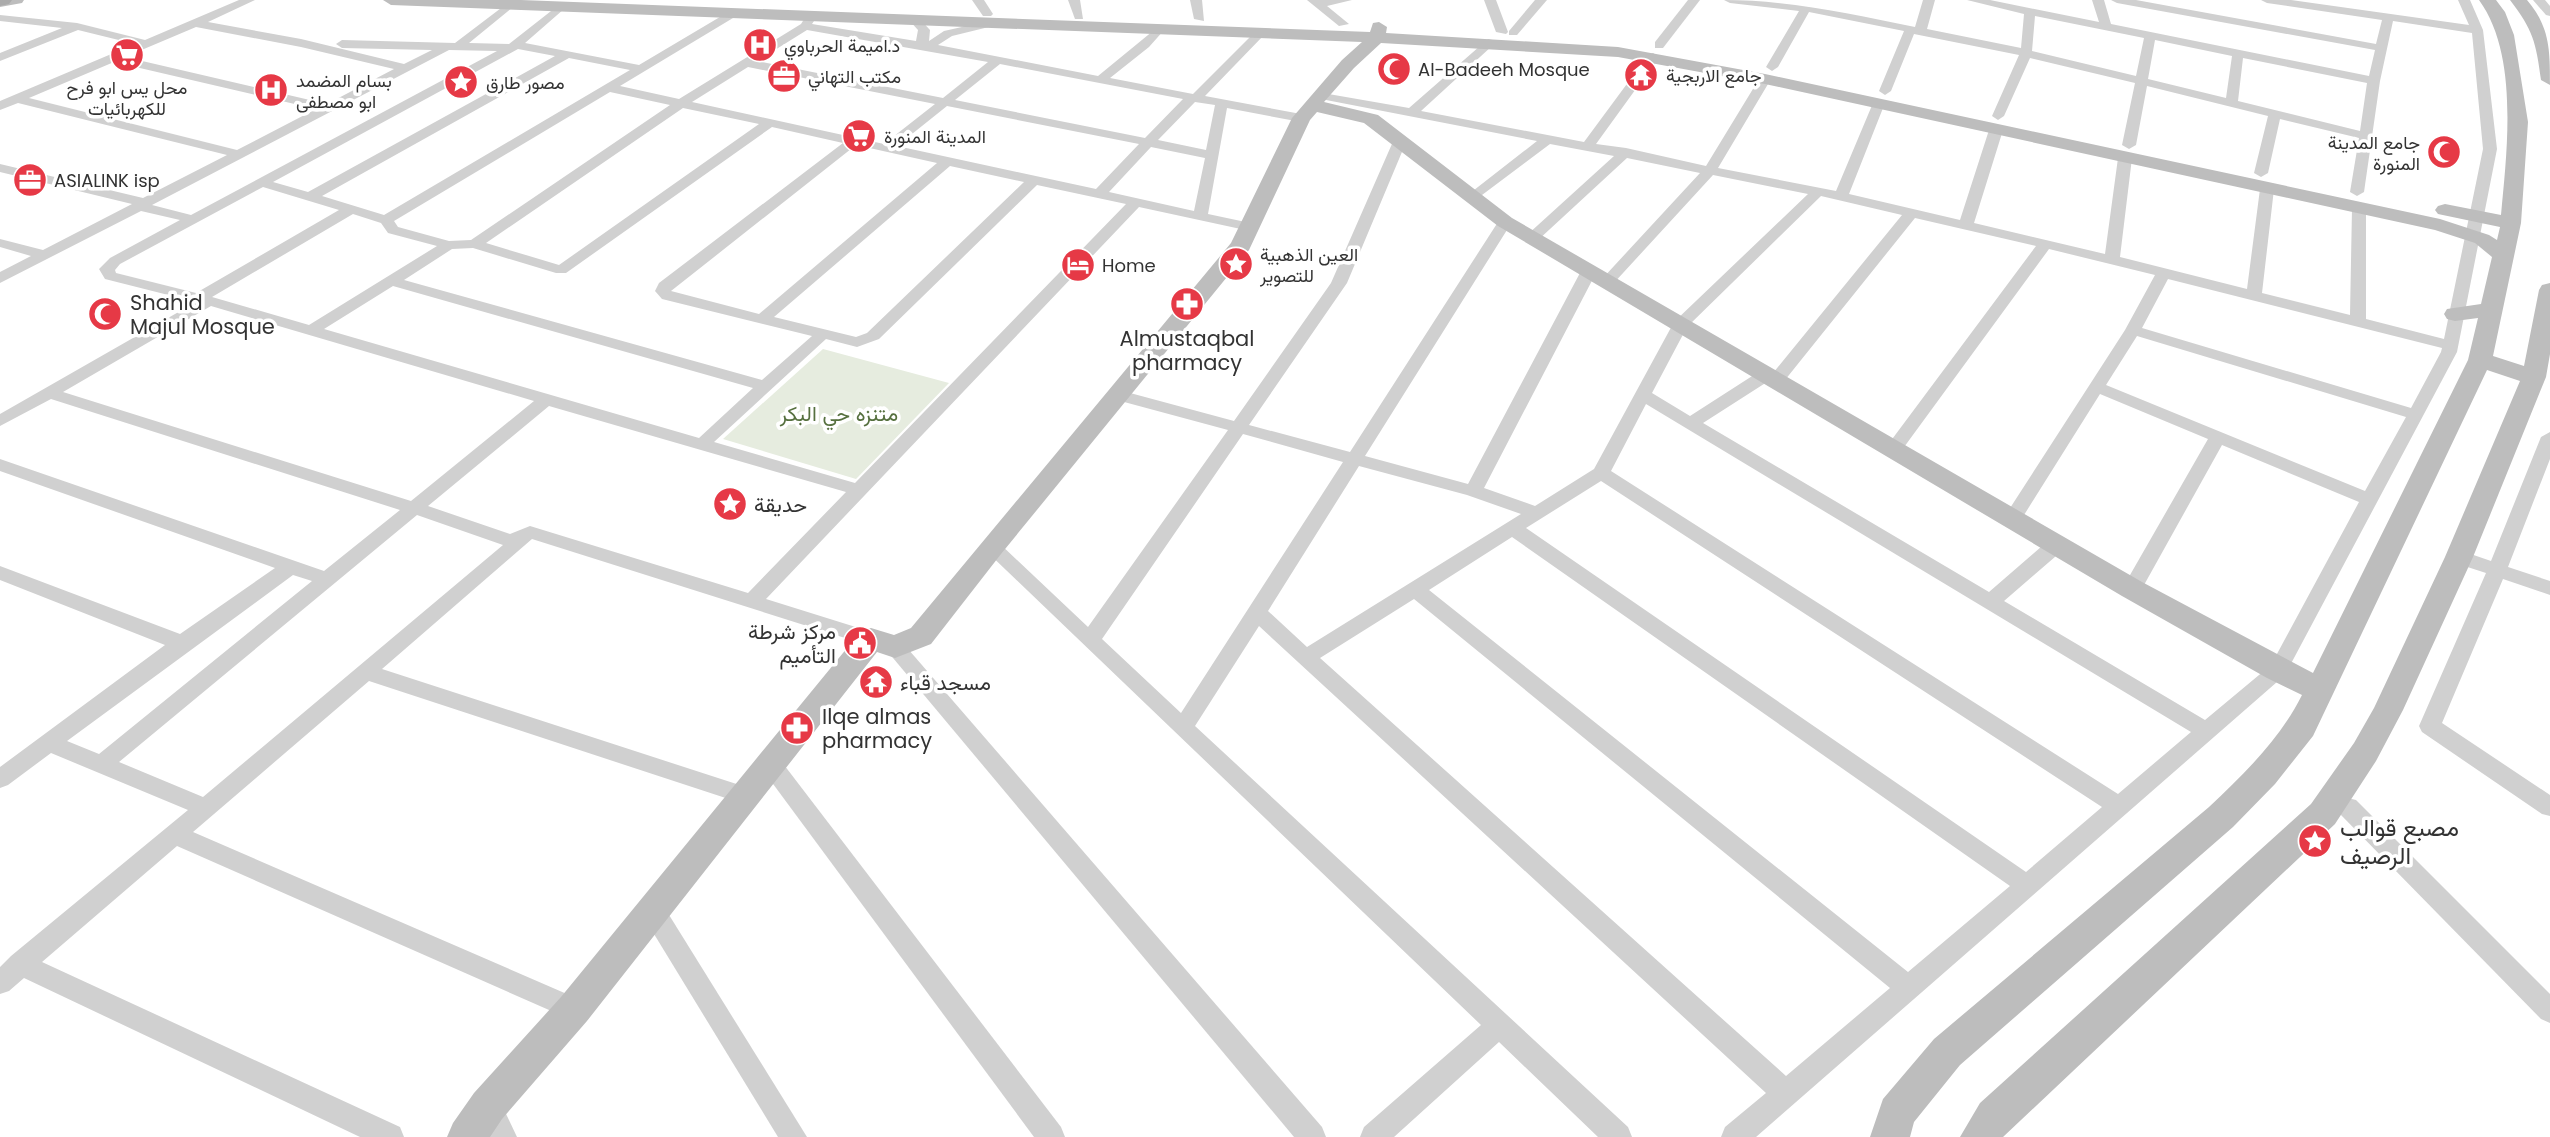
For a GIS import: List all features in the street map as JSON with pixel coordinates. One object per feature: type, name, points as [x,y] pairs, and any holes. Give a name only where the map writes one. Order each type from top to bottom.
[{"type":"main road","points":[[1,1],[16,0]]},
{"type":"main road","points":[[391,0],[509,5],[567,3],[806,15],[856,7],[913,15],[1076,8],[1200,19],[1343,24],[1378,31]]},
{"type":"main road","points":[[690,0],[806,15]]},
{"type":"main road","points":[[1890,1137],[1897,1112],[1947,1052],[2221,817],[2264,775],[2302,727],[2480,359],[2511,223],[2519,122],[2506,35],[2497,12],[2487,0]]},
{"type":"main road","points":[[2518,0],[2530,10],[2539,25],[2548,54],[2550,80]]},
{"type":"main road","points":[[894,1],[913,15]]},
{"type":"main road","points":[[987,12],[1160,29],[1260,33],[1378,31],[1501,36],[1656,51],[1882,97],[2474,226],[2511,223]]},
{"type":"main road","points":[[467,1137],[495,1121],[574,1009],[652,909],[747,796],[770,763],[883,643],[921,636],[991,547],[1241,245],[1311,106],[1378,31]]},
{"type":"main road","points":[[1501,36],[1656,51]]},
{"type":"main road","points":[[1311,106],[1361,115],[1400,140],[1505,222],[2132,589],[2278,670],[2321,690]]},
{"type":"main road","points":[[2474,226],[2504,256]]},
{"type":"main road","points":[[1980,1137],[1994,1116],[2323,814],[2365,752],[2388,710],[2459,557],[2534,377],[2546,339],[2550,290]]},
{"type":"main road","points":[[2455,314],[2491,310]]},
{"type":"main road","points":[[2480,359],[2534,377]]},
{"type":"street","points":[[0,106],[249,0]]},
{"type":"street","points":[[1196,0],[1200,19]]},
{"type":"street","points":[[1315,2],[1346,0]]},
{"type":"street","points":[[1490,0],[1501,36]]},
{"type":"street","points":[[1412,112],[1541,0]]},
{"type":"street","points":[[1588,146],[1694,0]]},
{"type":"street","points":[[1730,0],[1815,7],[2142,79],[2366,136]]},
{"type":"street","points":[[1841,196],[1882,97],[1921,26],[1929,0]]},
{"type":"street","points":[[1973,0],[2374,81]]},
{"type":"street","points":[[2098,0],[2106,27]]},
{"type":"street","points":[[2117,0],[2381,48]]},
{"type":"street","points":[[2267,0],[2477,30]]},
{"type":"street","points":[[2358,320],[2358,200],[2381,48],[2383,16],[2369,0]]},
{"type":"street","points":[[1735,1137],[2278,670],[2449,352],[2490,149],[2477,30],[2464,0]]},
{"type":"street","points":[[2539,0],[2550,13]]},
{"type":"street","points":[[1315,2],[1343,24]]},
{"type":"street","points":[[567,3],[514,47],[115,261],[107,269],[110,276],[204,300],[859,490]]},
{"type":"street","points":[[0,278],[405,68],[452,47],[509,5]]},
{"type":"street","points":[[1473,491],[1598,277],[1710,170],[1769,73],[1815,7]]},
{"type":"street","points":[[386,220],[643,69],[734,12]]},
{"type":"street","points":[[928,47],[987,12]]},
{"type":"street","points":[[1966,225],[1997,123],[2026,53],[2031,12]]},
{"type":"street","points":[[474,244],[681,103],[748,63],[806,15],[928,47],[1222,102],[1412,112],[1626,152],[1841,196],[1966,225],[2358,320],[2450,345]]},
{"type":"street","points":[[913,15],[924,30],[921,40],[928,47]]},
{"type":"street","points":[[0,18],[77,26],[147,44]]},
{"type":"street","points":[[196,23],[301,43],[405,68]]},
{"type":"street","points":[[0,57],[77,26]]},
{"type":"street","points":[[1101,79],[1160,29]]},
{"type":"street","points":[[1099,194],[1147,142],[1260,33]]},
{"type":"street","points":[[2112,260],[2127,152],[2150,36]]},
{"type":"street","points":[[301,43],[514,47],[643,69]]},
{"type":"street","points":[[310,197],[567,54]]},
{"type":"street","points":[[2232,102],[2238,54]]},
{"type":"street","points":[[113,58],[328,108]]},
{"type":"street","points":[[887,148],[998,60]]},
{"type":"street","points":[[748,63],[1212,155]]},
{"type":"street","points":[[610,88],[1250,227]]},
{"type":"street","points":[[17,99],[238,154]]},
{"type":"street","points":[[1200,216],[1222,102]]},
{"type":"street","points":[[2254,295],[2264,181],[2275,112]]},
{"type":"street","points":[[260,182],[386,220],[393,230],[449,245],[474,244],[553,269],[569,266],[769,122]]},
{"type":"street","points":[[1474,197],[1548,139]]},
{"type":"street","points":[[1090,640],[1339,283],[1400,140]]},
{"type":"street","points":[[855,141],[664,286],[663,291],[667,296],[857,342],[873,336],[1034,180]]},
{"type":"street","points":[[1532,238],[1626,152]]},
{"type":"street","points":[[762,319],[947,161]]},
{"type":"street","points":[[0,168],[191,219]]},
{"type":"street","points":[[1306,657],[1601,473],[1680,325],[1818,192]]},
{"type":"street","points":[[753,600],[1136,202]]},
{"type":"street","points":[[0,421],[352,209]]},
{"type":"street","points":[[1691,423],[1771,378],[1911,213]]},
{"type":"street","points":[[1183,728],[1505,222]]},
{"type":"street","points":[[0,243],[45,255]]},
{"type":"street","points":[[311,331],[449,245]]},
{"type":"street","points":[[1894,450],[2044,246]]},
{"type":"street","points":[[2012,519],[2133,330],[2163,274]]},
{"type":"street","points":[[391,281],[764,386]]},
{"type":"street","points":[[2133,330],[2414,414]]},
{"type":"street","points":[[702,444],[824,334]]},
{"type":"street","points":[[2097,387],[2369,499]]},
{"type":"street","points":[[49,393],[415,508],[511,541],[530,532],[883,643],[1312,1137]]},
{"type":"street","points":[[1119,395],[1473,491],[1536,513]]},
{"type":"street","points":[[1643,395],[2208,732]]},
{"type":"street","points":[[101,765],[547,399]]},
{"type":"street","points":[[2550,437],[2430,726],[2550,807]]},
{"type":"street","points":[[2132,589],[2217,438]]},
{"type":"street","points":[[0,465],[328,580]]},
{"type":"street","points":[[1601,473],[2120,807]]},
{"type":"street","points":[[1512,528],[2028,886]]},
{"type":"street","points":[[0,983],[530,532]]},
{"type":"street","points":[[1991,602],[2056,545]]},
{"type":"street","points":[[991,547],[1618,1137]]},
{"type":"street","points":[[2459,557],[2550,588]]},
{"type":"street","points":[[0,779],[182,643],[290,567]]},
{"type":"street","points":[[0,573],[182,643]]},
{"type":"street","points":[[1415,589],[1909,988]]},
{"type":"street","points":[[1256,612],[1786,1094]]},
{"type":"street","points":[[366,672],[747,796]]},
{"type":"street","points":[[47,742],[207,808]]},
{"type":"street","points":[[770,763],[1051,1137]]},
{"type":"street","points":[[2348,807],[2550,1011]]},
{"type":"street","points":[[176,835],[574,1009]]},
{"type":"street","points":[[652,909],[793,1137]]},
{"type":"street","points":[[20,964],[390,1137]]},
{"type":"street","points":[[1374,1137],[1499,1026]]},
{"type":"green space","name":"متنزه حي البكر","points":[[823,349],[949,383],[856,479],[723,439]]},
{"type":"place","name":"د.اميمة الحرباوي","points":[[760,45]]},
{"type":"place","name":"محل يس ابو فرح للكهربائيات","points":[[127,55]]},
{"type":"place","name":"Al-Badeeh Mosque","points":[[1394,69]]},
{"type":"place","name":"جامع الاربجية","points":[[1641,75]]},
{"type":"place","name":"مكتب التهاني","points":[[784,76]]},
{"type":"place","name":"مصور طارق","points":[[461,82]]},
{"type":"place","name":"بسام المضمد ابو مصطفى","points":[[271,90]]},
{"type":"place","name":"المدينة المنورة","points":[[859,136]]},
{"type":"place","name":"جامع المدينة المنورة","points":[[2444,152]]},
{"type":"place","name":"ASIALINK isp","points":[[30,180]]},
{"type":"place","name":"العين الذهبية للتصوير","points":[[1236,264]]},
{"type":"place","name":"Home","points":[[1078,265]]},
{"type":"place","name":"Almustaqbal pharmacy","points":[[1187,304]]},
{"type":"place","name":"Shahid Majul Mosque","points":[[105,314]]},
{"type":"place","name":"حديقة","points":[[730,504]]},
{"type":"place","name":"مركز شرطة التأميم","points":[[860,643]]},
{"type":"place","name":"مسجد قباء","points":[[876,682]]},
{"type":"place","name":"Ilqe almas pharmacy","points":[[797,728]]},
{"type":"place","name":"مصبع قوالب الرصيف","points":[[2315,841]]}]
